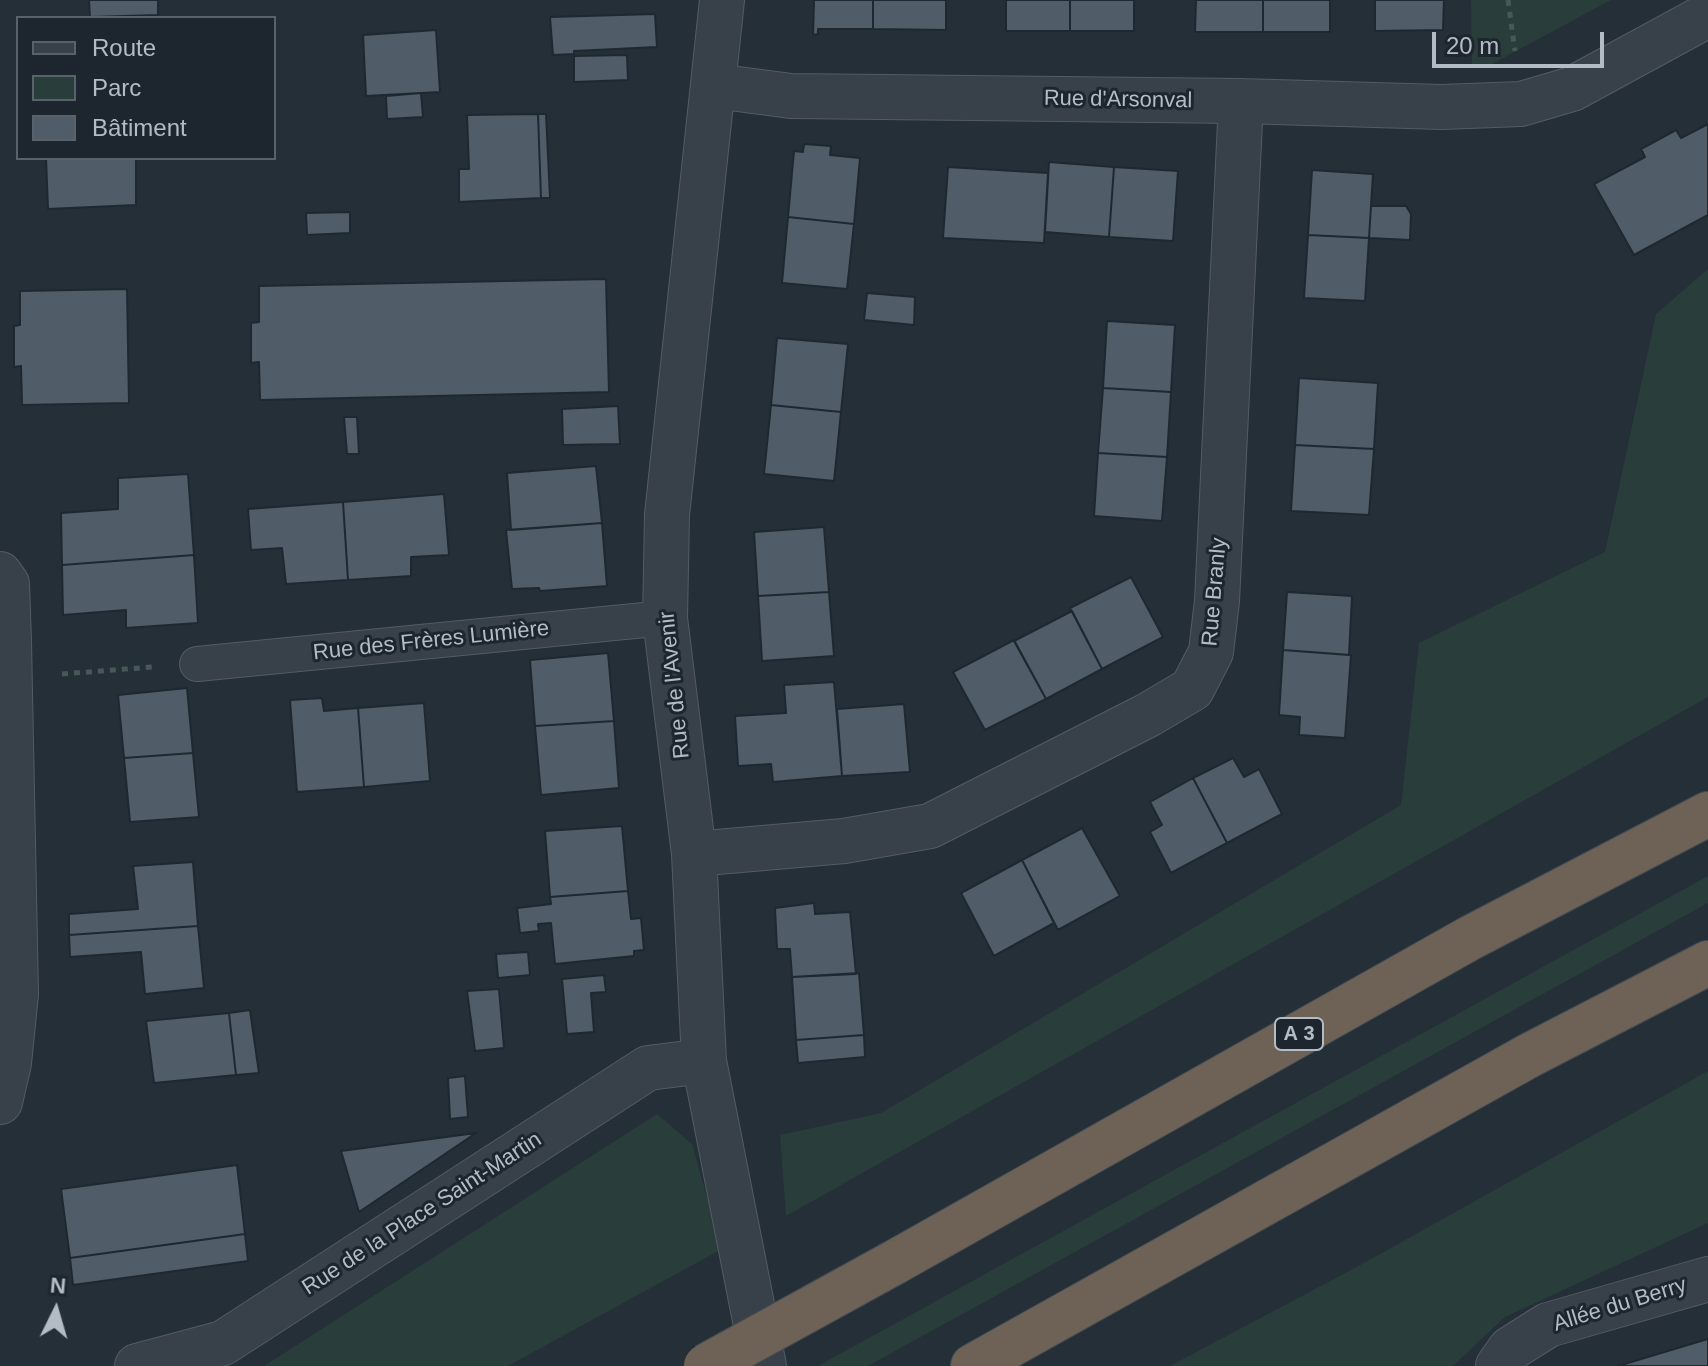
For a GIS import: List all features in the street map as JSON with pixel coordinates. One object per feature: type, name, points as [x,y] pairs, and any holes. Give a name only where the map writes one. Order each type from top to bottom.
[{"type":"highway","name":"A 3","points":[[706,1366],[1470,938],[1708,814]]},
{"type":"highway","points":[[973,1366],[1530,1055],[1708,963]]},
{"type":"street","name":"Rue de l'Avenir","points":[[722,0],[667,515],[665,618],[694,854],[704,1061],[764,1366]]},
{"type":"street","name":"Rue d'Arsonval","points":[[715,86],[791,96],[1241,101],[1442,107],[1521,104],[1572,89],[1708,15]]},
{"type":"street","name":"Rue Branly","points":[[694,854],[844,841],[930,826],[1148,715],[1192,689],[1211,652],[1217,601],[1241,101]]},
{"type":"street","points":[[0,574],[7,584],[16,994],[9,1063],[0,1102]]},
{"type":"street","name":"Rue de la Place Saint-Martin","points":[[137,1366],[223,1343],[648,1068],[704,1061]]},
{"type":"street","name":"Allée du Berry","points":[[1498,1366],[1510,1349],[1548,1325],[1708,1279]]},
{"type":"lane","name":"Rue des Frères Lumière","points":[[197,664],[665,618]]},
{"type":"path","points":[[10,678],[197,664]]},
{"type":"green space","points":[[1471,0],[1611,0],[1492,64],[1472,66]]},
{"type":"green space","points":[[1708,269],[1708,697],[786,1216],[780,1135],[881,1113],[1401,805],[1419,643],[1605,552],[1656,314]]},
{"type":"green space","points":[[1708,876],[1708,903],[948,1322],[868,1366],[818,1366]]},
{"type":"green space","points":[[1708,1071],[1708,1223],[1505,1317],[1453,1366],[1170,1366],[1364,1263]]},
{"type":"green space","points":[[657,1114],[692,1144],[722,1249],[508,1366],[264,1366]]},
{"type":"building","points":[[89,0],[158,0],[158,15],[90,16]]},
{"type":"building","points":[[814,0],[873,0],[873,29],[818,29],[818,34],[813,35]]},
{"type":"building","points":[[873,0],[946,0],[946,30],[873,29]]},
{"type":"building","points":[[1006,0],[1070,0],[1070,31],[1006,31]]},
{"type":"building","points":[[1070,0],[1134,0],[1134,31],[1070,31]]},
{"type":"building","points":[[1196,0],[1263,0],[1263,32],[1195,32]]},
{"type":"building","points":[[1263,0],[1330,0],[1330,32],[1263,32]]},
{"type":"building","points":[[1375,0],[1444,0],[1443,30],[1375,31]]},
{"type":"building","points":[[655,14],[657,47],[553,55],[550,17]]},
{"type":"building","points":[[436,30],[440,92],[366,96],[363,35]]},
{"type":"building","points":[[627,55],[628,80],[574,82],[574,56]]},
{"type":"building","points":[[421,93],[423,117],[387,119],[386,96]]},
{"type":"building","points":[[538,114],[541,198],[459,202],[459,169],[469,169],[467,115]]},
{"type":"building","points":[[538,114],[546,114],[550,198],[541,198]]},
{"type":"building","points":[[1708,124],[1708,215],[1634,255],[1594,184],[1645,157],[1641,149],[1676,130],[1681,138]]},
{"type":"building","points":[[804,144],[831,146],[830,155],[860,158],[854,224],[788,217],[794,151],[803,152]]},
{"type":"building","points":[[46,160],[136,160],[136,205],[48,209]]},
{"type":"building","points":[[1049,162],[1114,167],[1109,237],[1045,232]]},
{"type":"building","points":[[948,167],[1048,173],[1044,243],[943,238]]},
{"type":"building","points":[[1114,167],[1178,171],[1173,241],[1109,237]]},
{"type":"building","points":[[1312,170],[1373,174],[1369,238],[1308,235]]},
{"type":"building","points":[[1371,206],[1406,206],[1411,214],[1410,240],[1369,238]]},
{"type":"building","points":[[350,212],[350,233],[307,235],[306,213]]},
{"type":"building","points":[[788,217],[854,224],[847,289],[782,283]]},
{"type":"building","points":[[1308,235],[1369,238],[1365,301],[1304,298]]},
{"type":"building","points":[[606,279],[609,392],[260,400],[259,362],[251,363],[251,323],[259,322],[259,286]]},
{"type":"building","points":[[127,289],[129,403],[22,405],[21,366],[14,367],[14,326],[20,325],[20,291]]},
{"type":"building","points":[[867,293],[915,297],[914,325],[864,320]]},
{"type":"building","points":[[1107,321],[1175,325],[1171,392],[1103,388]]},
{"type":"building","points":[[777,338],[848,344],[841,412],[771,405]]},
{"type":"building","points":[[1299,378],[1378,383],[1374,449],[1295,445]]},
{"type":"building","points":[[1103,388],[1171,392],[1167,457],[1098,453]]},
{"type":"building","points":[[771,405],[841,412],[834,481],[764,474]]},
{"type":"building","points":[[618,406],[620,444],[563,445],[562,409]]},
{"type":"building","points":[[344,417],[357,417],[359,454],[347,454]]},
{"type":"building","points":[[1295,445],[1374,449],[1369,515],[1291,511]]},
{"type":"building","points":[[1098,453],[1167,457],[1162,521],[1094,516]]},
{"type":"building","points":[[596,466],[602,523],[511,530],[507,473]]},
{"type":"building","points":[[188,474],[194,555],[62,565],[61,513],[118,509],[118,478]]},
{"type":"building","points":[[444,494],[449,555],[411,557],[411,576],[348,580],[343,502]]},
{"type":"building","points":[[343,502],[348,580],[286,584],[282,548],[251,550],[248,509]]},
{"type":"building","points":[[602,523],[607,586],[540,591],[539,588],[512,589],[506,530]]},
{"type":"building","points":[[824,527],[829,592],[758,596],[754,532]]},
{"type":"building","points":[[194,555],[198,623],[126,628],[126,610],[63,615],[62,565]]},
{"type":"building","points":[[1131,577],[1163,637],[1102,669],[1070,608]]},
{"type":"building","points":[[829,592],[834,656],[762,661],[758,596]]},
{"type":"building","points":[[1287,592],[1352,596],[1349,655],[1283,650]]},
{"type":"building","points":[[1072,611],[1102,669],[1046,699],[1014,641]]},
{"type":"building","points":[[1014,640],[1046,699],[985,730],[953,672]]},
{"type":"building","points":[[1283,650],[1351,655],[1345,738],[1299,735],[1300,717],[1279,715]]},
{"type":"building","points":[[608,653],[614,721],[535,726],[530,660]]},
{"type":"building","points":[[834,682],[842,776],[773,782],[771,764],[738,766],[735,716],[786,713],[784,685]]},
{"type":"building","points":[[187,688],[193,753],[124,758],[118,695]]},
{"type":"building","points":[[322,698],[324,711],[358,708],[364,787],[297,792],[290,700]]},
{"type":"building","points":[[424,703],[430,781],[364,787],[358,708]]},
{"type":"building","points":[[904,704],[910,772],[842,776],[837,709]]},
{"type":"building","points":[[614,721],[619,788],[541,795],[535,726]]},
{"type":"building","points":[[193,753],[199,817],[130,822],[124,758]]},
{"type":"building","points":[[1233,758],[1244,777],[1259,769],[1282,814],[1227,843],[1193,778]]},
{"type":"building","points":[[1193,778],[1227,843],[1171,873],[1150,832],[1162,825],[1150,802]]},
{"type":"building","points":[[622,826],[628,891],[550,897],[545,831]]},
{"type":"building","points":[[1082,828],[1120,896],[1058,930],[1022,860]]},
{"type":"building","points":[[1022,860],[1054,923],[994,956],[961,893]]},
{"type":"building","points":[[193,862],[198,926],[69,935],[69,914],[138,909],[133,866]]},
{"type":"building","points":[[628,891],[631,919],[641,918],[644,950],[634,951],[634,956],[555,964],[551,923],[538,924],[539,931],[520,933],[517,908],[551,904],[550,897]]},
{"type":"building","points":[[814,903],[815,914],[850,912],[856,974],[792,977],[790,949],[777,949],[775,908]]},
{"type":"building","points":[[198,926],[204,988],[145,994],[141,952],[70,957],[69,935]]},
{"type":"building","points":[[528,952],[530,975],[498,978],[496,954]]},
{"type":"building","points":[[859,973],[864,1035],[796,1040],[792,977]]},
{"type":"building","points":[[604,975],[606,992],[591,993],[594,1032],[567,1034],[562,979]]},
{"type":"building","points":[[499,989],[504,1048],[475,1051],[467,991]]},
{"type":"building","points":[[250,1010],[259,1073],[236,1075],[229,1013]]},
{"type":"building","points":[[229,1013],[236,1075],[154,1083],[146,1021]]},
{"type":"building","points":[[864,1035],[865,1057],[798,1063],[796,1040]]},
{"type":"building","points":[[465,1076],[468,1117],[450,1119],[448,1078]]},
{"type":"building","points":[[476,1133],[359,1212],[341,1151]]},
{"type":"building","points":[[237,1165],[245,1234],[70,1258],[61,1189]]},
{"type":"building","points":[[245,1234],[248,1261],[73,1285],[70,1258]]},
{"type":"building","points":[[1708,1339],[1708,1366],[1618,1366]]}]
